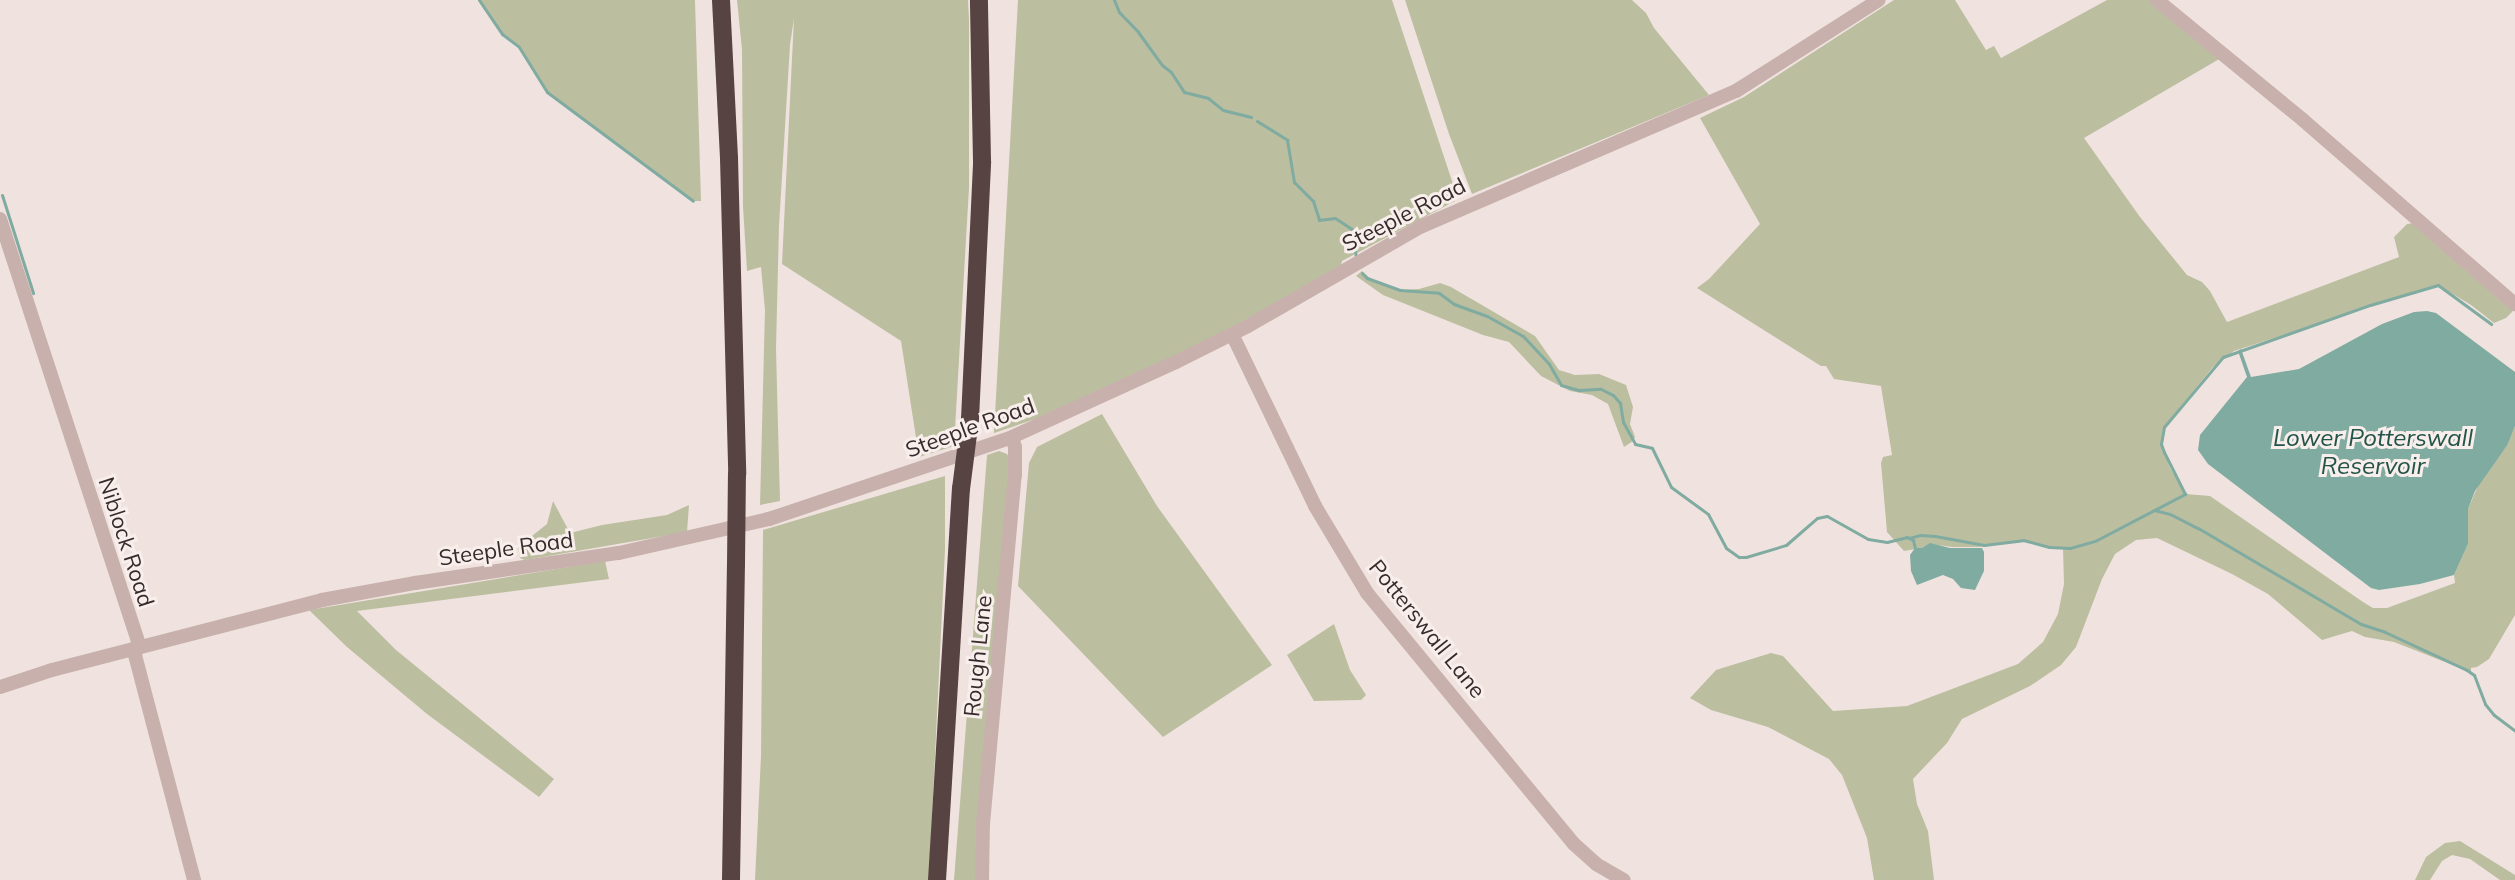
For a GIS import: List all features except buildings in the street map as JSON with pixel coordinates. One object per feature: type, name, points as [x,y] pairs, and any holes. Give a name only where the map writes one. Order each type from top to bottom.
[{"type":"highway","points":[[721,0],[729,158],[736,474],[731,880]]},
{"type":"highway","points":[[937,880],[961,489],[970,419],[982,161],[979,0]]},
{"type":"street","name":"Steeple Road","points":[[0,687],[136,648],[322,600],[415,583],[619,553],[769,519],[1012,437],[1166,368],[1232,334],[1429,223],[1736,91],[1879,0]]},
{"type":"street","points":[[2157,0],[2310,126],[2515,304]]},
{"type":"street","name":"Niblock Road","points":[[0,219],[138,642],[135,655],[194,880]]},
{"type":"street","name":"Potterswall Lane","points":[[1232,334],[1315,506],[1367,594],[1574,844],[1596,864],[1624,880]]},
{"type":"street","name":"Rough Lane","points":[[982,880],[983,824],[1015,475],[1015,447],[1012,437]]},
{"type":"green space","points":[[479,0],[695,0],[701,201],[693,201],[547,92],[519,47],[502,34]]},
{"type":"green space","points":[[737,0],[968,0],[969,19],[969,188],[954,446],[919,457],[901,341],[782,264],[794,18],[790,45],[779,226],[776,349],[780,501],[760,505],[765,310],[761,267],[747,271],[743,207],[742,50]]},
{"type":"green space","points":[[1018,0],[1392,0],[1454,187],[1455,201],[1342,261],[1341,266],[1260,312],[1092,400],[994,433]]},
{"type":"green space","points":[[1405,0],[1632,0],[1646,13],[1654,28],[1709,95],[1472,194],[1449,134]]},
{"type":"green space","points":[[1894,0],[1955,0],[1986,50],[1994,46],[2001,58],[2107,0],[2150,0],[2221,58],[2084,138],[2140,217],[2187,275],[2202,282],[2210,291],[2227,322],[2399,257],[2394,237],[2407,224],[2415,223],[2514,310],[2506,318],[2494,323],[2471,305],[2438,285],[2234,351],[2213,367],[2164,427],[2161,444],[2170,468],[2186,494],[2210,496],[2363,602],[2373,608],[2387,608],[2455,583],[2454,575],[2468,544],[2468,509],[2481,479],[2508,444],[2515,426],[2515,615],[2489,659],[2471,668],[2471,675],[2463,669],[2394,642],[2365,637],[2352,631],[2322,640],[2268,594],[2232,574],[2157,538],[2136,540],[2115,554],[2102,579],[2076,647],[2061,665],[2030,686],[1962,719],[1947,743],[1913,779],[1917,804],[1928,831],[1934,880],[1874,880],[1867,838],[1842,775],[1829,759],[1768,727],[1711,710],[1690,698],[1716,670],[1771,653],[1783,656],[1833,711],[1907,706],[2018,664],[2043,642],[2058,614],[2064,584],[2063,547],[2049,547],[2023,540],[1978,547],[1930,544],[1904,551],[1887,532],[1881,463],[1883,457],[1892,455],[1881,386],[1834,379],[1826,366],[1821,366],[1697,288],[1709,279],[1760,224],[1700,118],[1744,97]]},
{"type":"green space","points":[[1362,271],[1372,280],[1401,290],[1419,289],[1440,283],[1451,287],[1535,336],[1559,370],[1575,375],[1599,374],[1626,385],[1633,407],[1630,424],[1635,437],[1633,441],[1624,447],[1608,404],[1592,395],[1570,391],[1541,376],[1509,342],[1483,335],[1383,295],[1356,276]]},
{"type":"green space","points":[[1102,414],[1157,506],[1272,665],[1163,737],[1018,586],[1029,463],[1037,447]]},
{"type":"green space","points":[[999,451],[1007,454],[1012,461],[978,880],[954,880],[987,455]]},
{"type":"green space","points":[[945,476],[945,550],[929,880],[755,880],[761,756],[763,530]]},
{"type":"green space","points":[[553,501],[570,533],[602,525],[667,515],[689,505],[687,532],[525,560],[520,558],[518,547],[547,524]]},
{"type":"green space","points":[[605,561],[609,579],[357,611],[396,650],[554,779],[539,797],[427,714],[347,647],[309,610]]},
{"type":"green space","points":[[1334,624],[1350,670],[1366,695],[1361,700],[1314,701],[1287,655]]},
{"type":"green space","points":[[2460,841],[2515,875],[2515,880],[2500,880],[2470,859],[2452,855],[2442,861],[2430,880],[2415,880],[2426,857],[2445,843]]},
{"type":"water","name":"Lower Potterswall Reservoir","points":[[2414,312],[2436,313],[2515,372],[2515,426],[2508,444],[2475,491],[2468,509],[2468,544],[2454,575],[2420,584],[2379,590],[2371,588],[2208,464],[2198,450],[2200,435],[2247,377],[2238,351],[2241,349],[2251,377],[2299,369],[2382,324]]},
{"type":"water","points":[[1930,543],[1950,548],[1982,548],[1984,571],[1975,590],[1961,588],[1953,579],[1943,575],[1917,585],[1911,571],[1910,555],[1915,548],[1922,548]]},
{"type":"waterway","points":[[479,0],[502,34],[519,47],[547,92],[693,201]]},
{"type":"waterway","points":[[1114,0],[1119,12],[1138,32],[1162,65],[1171,72],[1184,92],[1208,98],[1223,110],[1251,117]]},
{"type":"waterway","points":[[1257,121],[1287,140],[1294,182],[1313,201],[1319,220],[1335,218],[1352,229],[1356,257]]},
{"type":"waterway","points":[[2,195],[33,293]]},
{"type":"waterway","points":[[1362,273],[1367,278],[1400,290],[1439,293],[1454,304],[1487,316],[1523,336],[1549,364],[1561,385],[1579,390],[1601,389],[1613,395],[1620,403],[1623,422],[1635,444],[1652,448],[1671,487],[1708,514],[1726,548],[1739,557],[1786,545],[1817,518],[1827,516],[1868,539],[1887,542],[1907,537],[1913,540],[1915,548]]},
{"type":"waterway","points":[[1909,538],[1920,535],[1935,536],[1984,545],[2023,540],[2049,547],[2070,548],[2095,541],[2185,494],[2161,444],[2164,427],[2223,357],[2370,305],[2438,285],[2491,324]]},
{"type":"waterway","points":[[2154,510],[2170,514],[2198,528],[2361,624],[2385,632],[2467,670],[2474,675],[2485,704],[2494,715],[2515,731]]}]
